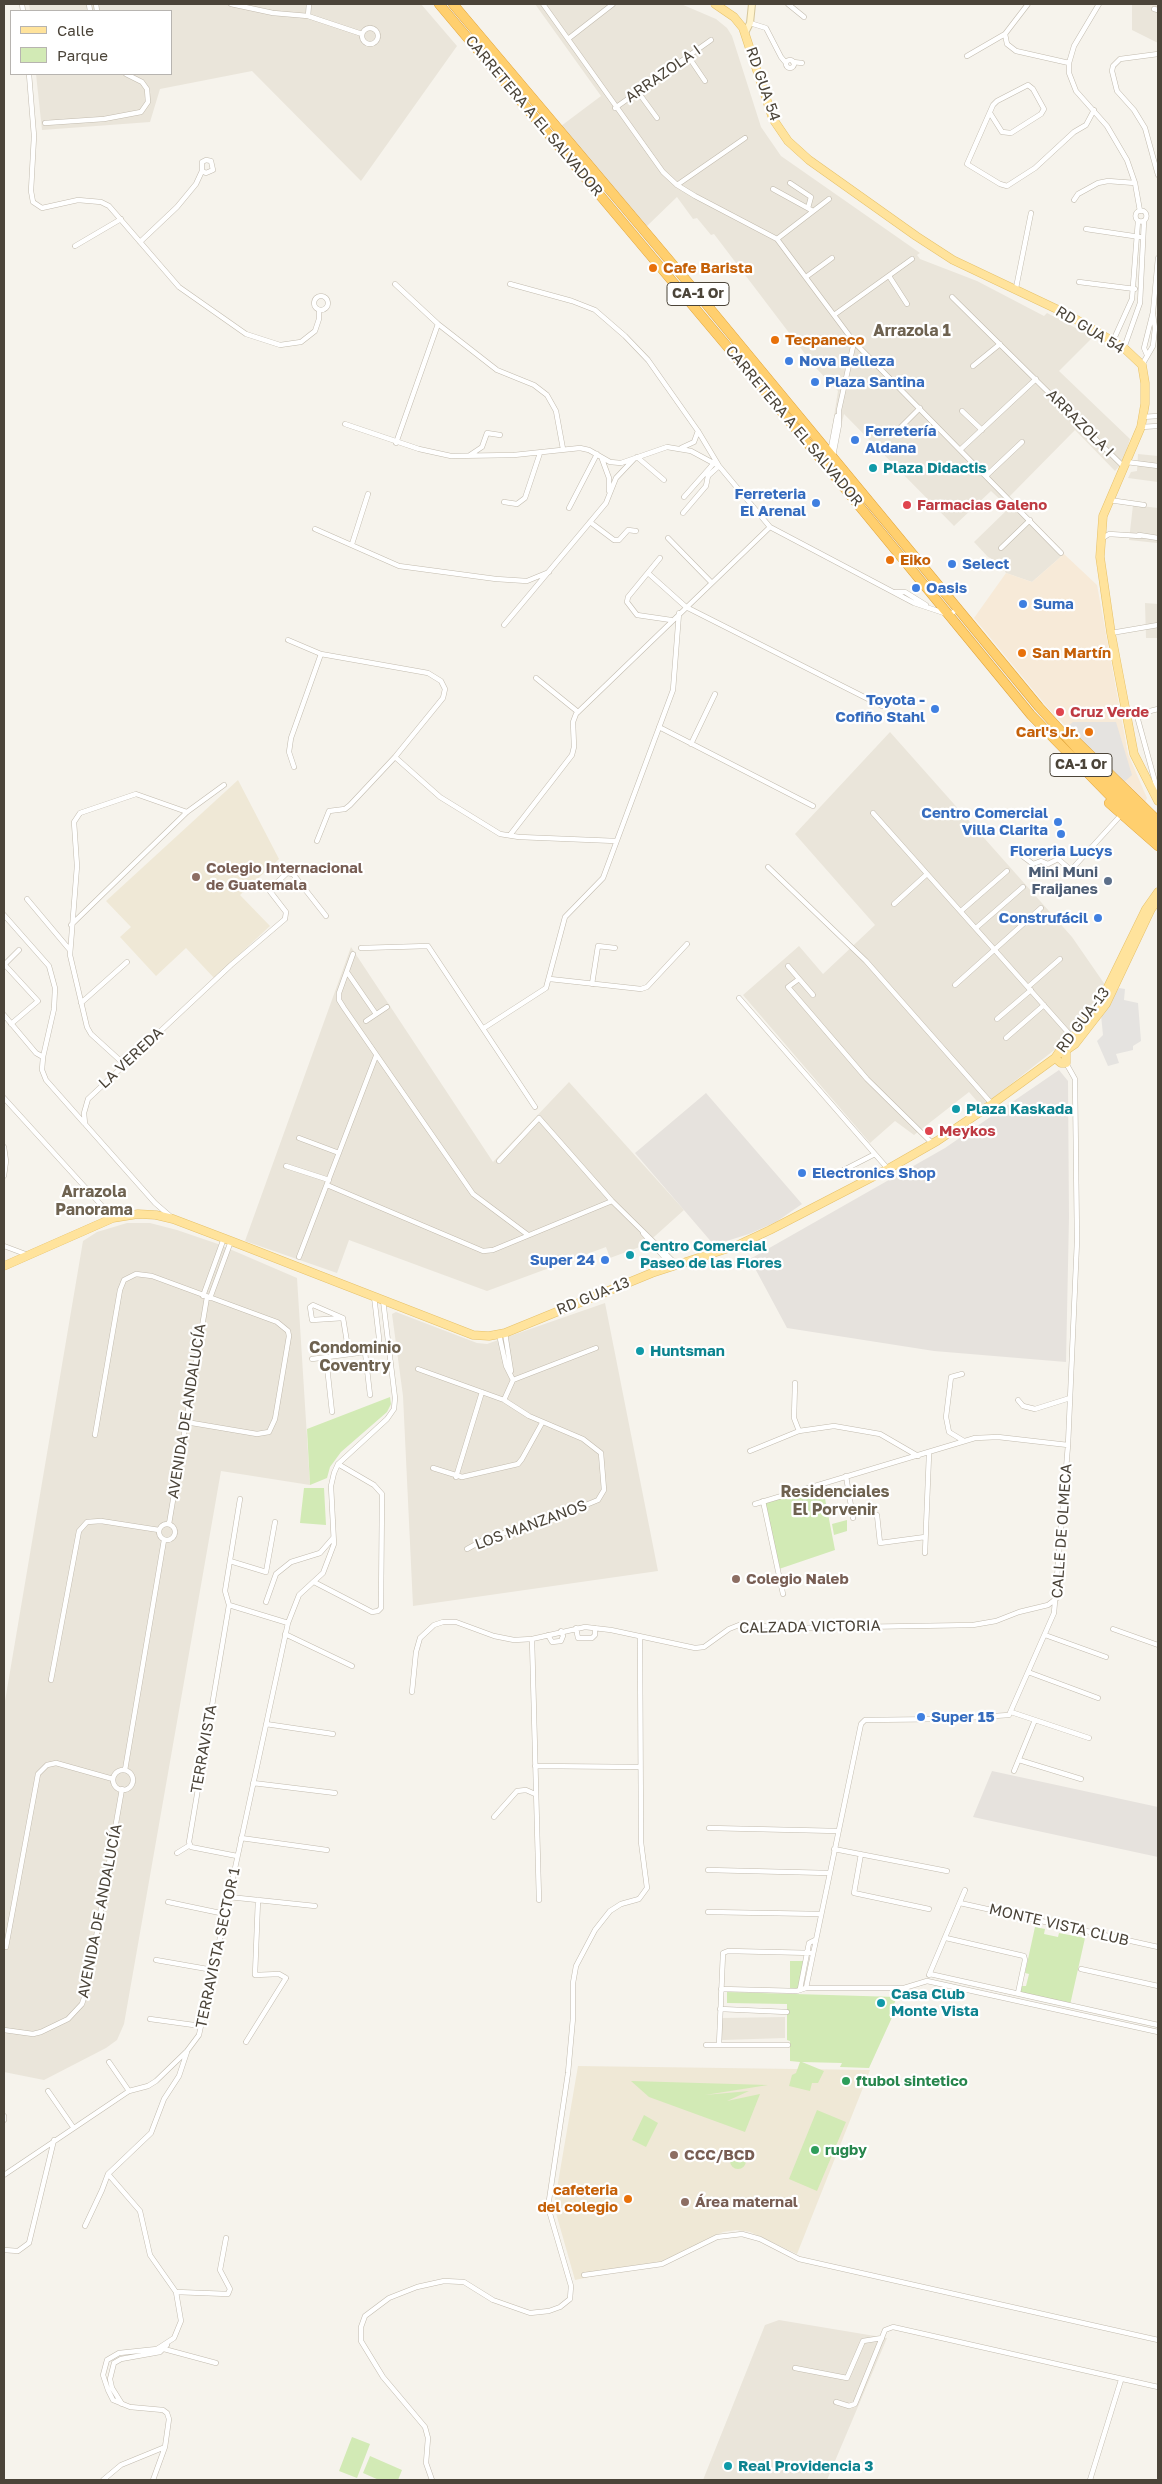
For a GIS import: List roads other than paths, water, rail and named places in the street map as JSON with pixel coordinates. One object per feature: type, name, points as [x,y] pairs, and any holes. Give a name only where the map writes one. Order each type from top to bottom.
[{"type":"highway","name":"CARRETERA A EL SALVADOR","points":[[439,4],[904,560],[1012,675],[1105,779],[1158,830]]},
{"type":"highway","name":"CARRETERA A EL SALVADOR","points":[[453,4],[950,600],[958,625],[1031,715],[1118,804],[1158,839]]},
{"type":"highway","points":[[904,560],[910,562],[944,603],[947,604],[950,600]]},
{"type":"highway","points":[[958,625],[961,622],[967,623],[1007,673],[1012,675],[1015,693]]},
{"type":"highway","points":[[1039,707],[1158,821]]},
{"type":"highway","points":[[1031,715],[1061,752],[1121,815],[1158,846]]},
{"type":"main road","name":"RD GUA 54","points":[[715,4],[734,17],[745,33],[773,119],[788,141],[799,151],[916,236],[967,268],[1016,288],[1067,314],[1124,348],[1142,365]]},
{"type":"main road","points":[[1142,365],[1145,384],[1141,427],[1109,500],[1101,531],[1101,561],[1111,633],[1134,754],[1156,790],[1158,801]]},
{"type":"main road","name":"RD GUA-13","points":[[4,1266],[111,1216],[147,1214],[173,1219],[228,1239],[374,1294],[473,1334],[489,1336],[502,1333],[674,1266],[751,1239],[888,1169],[992,1104],[1048,1063],[1060,1061],[1074,1041],[1106,1004],[1158,894]]},
{"type":"main road","points":[[1060,1061],[1074,1041]]},
{"type":"main road","points":[[1060,1061],[1066,1050]]},
{"type":"street","points":[[231,4],[273,13],[308,16],[362,34]]},
{"type":"street","points":[[308,16],[309,4]]},
{"type":"street","points":[[543,4],[615,108],[663,172],[677,185],[777,239],[854,342],[987,475],[1061,553]]},
{"type":"street","points":[[568,39],[613,4]]},
{"type":"street","points":[[745,33],[750,23],[752,4]]},
{"type":"street","points":[[788,4],[804,17]]},
{"type":"street","points":[[967,56],[1005,34],[1028,4]]},
{"type":"street","points":[[1099,4],[1080,33],[1069,63],[1072,82],[1076,92],[1094,110],[1117,141],[1127,160],[1135,183],[1140,210],[1146,214],[1144,220],[1142,290],[1139,308],[1124,348]]},
{"type":"street","points":[[750,23],[766,28],[781,57],[786,62],[790,60],[802,63]]},
{"type":"street","points":[[1005,34],[1007,44],[1013,49],[1069,63]]},
{"type":"street","name":"ARRAZOLA I","points":[[615,108],[711,40]]},
{"type":"street","points":[[1158,54],[1120,59],[1113,66],[1112,71],[1117,91],[1134,110],[1145,128],[1158,175]]},
{"type":"street","points":[[688,56],[705,81]]},
{"type":"street","points":[[29,75],[34,136],[31,191],[34,202],[42,208],[78,200],[101,202],[109,206],[179,287],[246,334],[280,345],[301,342],[315,331],[319,319],[319,310]]},
{"type":"street","points":[[45,123],[104,119],[140,112],[148,102],[147,89],[142,82],[128,75]]},
{"type":"street","points":[[990,113],[1002,132],[1011,133],[1040,114],[1044,108],[1033,89],[1025,85],[997,101],[990,113],[967,164],[1000,184],[1007,186],[1035,168],[1074,132],[1086,125],[1094,110]]},
{"type":"street","points":[[638,92],[657,118]]},
{"type":"street","points":[[677,185],[745,138]]},
{"type":"street","points":[[140,242],[177,207],[196,184],[202,171]]},
{"type":"street","points":[[1074,200],[1078,194],[1098,183],[1108,181],[1135,183]]},
{"type":"street","points":[[790,183],[811,197],[808,208]]},
{"type":"street","points":[[773,189],[813,211]]},
{"type":"street","points":[[777,239],[829,199]]},
{"type":"street","points":[[1113,341],[1130,305],[1134,289],[1138,221],[1135,214],[1140,210]]},
{"type":"street","points":[[1016,288],[1031,213]]},
{"type":"street","points":[[75,246],[122,219]]},
{"type":"street","points":[[1138,221],[1144,220]]},
{"type":"street","points":[[1086,229],[1144,238]]},
{"type":"street","points":[[806,278],[832,258]]},
{"type":"street","points":[[1147,356],[1144,348],[1145,339],[1153,312],[1158,258]]},
{"type":"street","points":[[834,315],[912,259]]},
{"type":"street","points":[[888,276],[907,304]]},
{"type":"street","points":[[1079,282],[1142,290]]},
{"type":"street","points":[[395,284],[438,324],[497,370],[534,385],[547,395],[556,411],[562,449]]},
{"type":"street","points":[[510,284],[572,301],[595,310],[648,360],[698,431],[719,466],[770,527],[893,592],[905,592],[927,606],[954,612]]},
{"type":"street","name":"ARRAZOLA I","points":[[952,297],[1067,412],[1126,464]]},
{"type":"street","points":[[1142,365],[1151,351],[1154,340],[1156,328],[1153,312]]},
{"type":"street","points":[[396,443],[438,324]]},
{"type":"street","points":[[831,455],[839,425],[839,410],[854,342]]},
{"type":"street","points":[[972,366],[1000,344]]},
{"type":"street","name":"ARRAZOLA I","points":[[961,449],[1036,379]]},
{"type":"street","points":[[898,430],[920,408]]},
{"type":"street","points":[[962,411],[982,430]]},
{"type":"street","points":[[1142,417],[1158,416]]},
{"type":"street","points":[[345,424],[419,450],[469,456],[540,453],[580,448],[597,454],[602,459],[609,478],[609,493]]},
{"type":"street","points":[[1141,427],[1158,426]]},
{"type":"street","points":[[681,448],[694,442],[698,431]]},
{"type":"street","points":[[469,456],[482,447],[485,434],[500,435]]},
{"type":"street","points":[[987,475],[1022,442]]},
{"type":"street","points":[[602,459],[621,464],[667,447],[681,448],[719,466]]},
{"type":"street","points":[[504,502],[517,504],[525,498],[540,453]]},
{"type":"street","points":[[569,508],[597,454]]},
{"type":"street","points":[[637,457],[664,480]]},
{"type":"street","points":[[504,626],[606,503],[616,478],[637,457]]},
{"type":"street","points":[[684,497],[714,463]]},
{"type":"street","points":[[1126,464],[1158,466]]},
{"type":"street","points":[[683,513],[706,486],[708,476],[719,466]]},
{"type":"street","points":[[352,544],[368,494]]},
{"type":"street","points":[[1109,500],[1144,505]]},
{"type":"street","points":[[1001,548],[1030,520]]},
{"type":"street","points":[[590,522],[614,540],[619,540],[628,530],[636,531]]},
{"type":"street","points":[[510,835],[572,755],[574,747],[573,722],[578,712],[671,620],[770,527]]},
{"type":"street","points":[[315,529],[352,544],[392,565],[450,574],[527,581],[549,572]]},
{"type":"street","points":[[1101,531],[1158,538]]},
{"type":"street","points":[[1101,561],[1102,539],[1105,535],[1140,536]]},
{"type":"street","points":[[668,538],[711,582]]},
{"type":"street","points":[[660,558],[628,597],[628,606],[642,617],[671,620]]},
{"type":"street","points":[[648,573],[686,606],[882,706]]},
{"type":"street","points":[[484,1028],[543,990],[550,979],[565,917],[603,878],[673,690],[679,613]]},
{"type":"street","points":[[1111,633],[1158,625]]},
{"type":"street","points":[[288,640],[321,654],[428,673],[441,681],[445,689],[444,696],[395,757],[345,809],[329,811],[317,841]]},
{"type":"street","points":[[294,767],[289,752],[291,738],[321,654]]},
{"type":"street","points":[[536,678],[578,712]]},
{"type":"street","points":[[691,744],[715,694]]},
{"type":"street","points":[[1156,790],[1137,716],[1138,714],[1158,709]]},
{"type":"street","points":[[659,728],[813,806]]},
{"type":"street","points":[[395,757],[440,797],[462,809],[490,829],[510,835],[616,841]]},
{"type":"street","points":[[71,925],[187,812],[224,785]]},
{"type":"street","points":[[124,1064],[91,1034],[81,1003],[69,949],[78,866],[74,822],[77,816],[136,794],[187,812]]},
{"type":"street","points":[[874,813],[1074,1041]]},
{"type":"street","points":[[1021,855],[1033,864],[1040,861],[1048,864],[1056,859],[1070,870],[1121,815]]},
{"type":"street","points":[[768,867],[866,961],[992,1104]]},
{"type":"street","points":[[961,911],[1007,871]]},
{"type":"street","name":"LA VEREDA","points":[[85,1124],[84,1113],[88,1099],[124,1064],[285,919],[286,912],[268,890],[290,872],[326,916]]},
{"type":"street","points":[[894,904],[927,874]]},
{"type":"street","points":[[976,928],[1023,887]]},
{"type":"street","points":[[27,899],[69,949]]},
{"type":"street","points":[[955,985],[1041,908]]},
{"type":"street","points":[[4,915],[45,959],[52,975],[54,1009],[43,1057],[43,1075],[155,1202],[173,1219]]},
{"type":"street","points":[[550,979],[641,989],[647,987],[687,944]]},
{"type":"street","points":[[361,948],[428,946],[484,1028],[534,1107]]},
{"type":"street","points":[[592,984],[598,946],[615,948]]},
{"type":"street","points":[[11,1024],[38,1001],[4,965],[19,950]]},
{"type":"street","points":[[353,954],[339,1000],[473,1194],[528,1235]]},
{"type":"street","points":[[997,1020],[1060,959]]},
{"type":"street","points":[[81,1003],[127,962]]},
{"type":"street","points":[[788,966],[814,995]]},
{"type":"street","points":[[347,972],[376,1014]]},
{"type":"street","points":[[799,979],[788,987],[867,1079],[932,1143]]},
{"type":"street","points":[[739,998],[888,1169]]},
{"type":"street","points":[[1006,1038],[1044,1005]]},
{"type":"street","points":[[366,1020],[387,1007]]},
{"type":"street","points":[[4,1015],[36,1053],[43,1057]]},
{"type":"street","points":[[299,1257],[376,1056]]},
{"type":"street","name":"CALLE DE OLMECA","points":[[1011,1712],[1054,1613],[1057,1598],[1068,1445],[1077,1241],[1075,1079],[1060,1061]]},
{"type":"street","points":[[4,1098],[111,1216]]},
{"type":"street","points":[[499,1161],[539,1118],[642,1232],[646,1239],[674,1266]]},
{"type":"street","points":[[299,1138],[339,1152]]},
{"type":"street","points":[[4,1147],[6,1161],[4,1176]]},
{"type":"street","points":[[832,1176],[875,1154]]},
{"type":"street","points":[[286,1166],[328,1182],[478,1250],[490,1251],[612,1201]]},
{"type":"street","name":"AVENIDA DE ANDALUCÍA","points":[[169,1524],[207,1297],[228,1239]]},
{"type":"street","points":[[4,1246],[28,1255]]},
{"type":"street","points":[[95,1435],[120,1290],[124,1280],[136,1274],[146,1275],[277,1322],[288,1331],[289,1336],[275,1419],[269,1432],[261,1434],[186,1422]]},
{"type":"street","points":[[374,1294],[379,1338],[378,1351]]},
{"type":"street","points":[[229,1605],[288,1622],[299,1595],[314,1582],[324,1569],[334,1537],[331,1486],[338,1464],[387,1419],[394,1409],[396,1398],[383,1298]]},
{"type":"street","points":[[313,1305],[343,1318],[315,1321],[311,1318],[310,1307],[313,1305]]},
{"type":"street","points":[[343,1318],[349,1354]]},
{"type":"street","points":[[377,1324],[386,1323]]},
{"type":"street","points":[[502,1333],[506,1366],[514,1380]]},
{"type":"street","points":[[379,1338],[389,1349]]},
{"type":"street","points":[[504,1400],[514,1380],[596,1348]]},
{"type":"street","points":[[312,1358],[389,1349]]},
{"type":"street","points":[[365,1352],[370,1395]]},
{"type":"street","points":[[326,1357],[332,1412]]},
{"type":"street","name":"LOS MANZANOS","points":[[418,1369],[504,1400],[542,1423],[583,1439],[601,1453],[604,1490],[598,1500],[540,1524],[489,1537],[467,1549]]},
{"type":"street","points":[[962,1374],[950,1377],[946,1417],[949,1432],[964,1441]]},
{"type":"street","points":[[795,1383],[794,1418],[799,1431]]},
{"type":"street","points":[[456,1477],[482,1392]]},
{"type":"street","points":[[1018,1400],[1024,1406],[1035,1409],[1070,1398]]},
{"type":"street","points":[[433,1468],[462,1478],[518,1464],[542,1423]]},
{"type":"street","points":[[750,1451],[799,1431],[834,1426],[880,1434],[918,1456]]},
{"type":"street","points":[[755,1504],[846,1476],[929,1454],[964,1441],[998,1437],[1068,1445]]},
{"type":"street","points":[[925,1553],[929,1454]]},
{"type":"street","points":[[314,1582],[370,1611],[376,1612],[381,1608],[382,1494],[374,1485],[338,1464]]},
{"type":"street","points":[[846,1476],[852,1518]]},
{"type":"street","name":"TERRAVISTA","points":[[190,1845],[229,1605],[225,1591],[240,1499]]},
{"type":"street","points":[[763,1501],[784,1594]]},
{"type":"street","points":[[877,1515],[880,1543],[925,1537]]},
{"type":"street","points":[[51,1680],[79,1531],[87,1522],[101,1521],[159,1530]]},
{"type":"street","points":[[230,1561],[266,1572],[275,1522]]},
{"type":"street","points":[[169,1524],[174,1530],[174,1535],[171,1539],[164,1540],[159,1536],[159,1530],[164,1525],[169,1524]]},
{"type":"street","points":[[266,1602],[276,1574],[291,1562],[320,1553],[334,1537]]},
{"type":"street","points":[[125,1770],[164,1540]]},
{"type":"street","name":"CALZADA VICTORIA","points":[[412,1692],[416,1652],[420,1638],[434,1625],[443,1622],[456,1622],[494,1636],[514,1640],[532,1639],[576,1628],[595,1628],[695,1648],[704,1647],[729,1628],[739,1626],[797,1628],[974,1625],[1048,1605],[1057,1598]]},
{"type":"street","name":"TERRAVISTA SECTOR 1","points":[[4,2175],[129,2091],[156,2081],[197,2040],[288,1622]]},
{"type":"street","points":[[576,1628],[578,1638],[592,1638],[595,1636],[595,1628]]},
{"type":"street","points":[[1113,1629],[1158,1645]]},
{"type":"street","points":[[548,1635],[552,1642],[561,1641],[563,1636],[561,1631]]},
{"type":"street","points":[[285,1634],[352,1666]]},
{"type":"street","points":[[1045,1635],[1106,1658]]},
{"type":"street","points":[[432,2480],[426,2463],[428,2438],[425,2427],[383,2377],[361,2341],[361,2327],[365,2316],[389,2298],[418,2287],[444,2281],[464,2282],[493,2300],[530,2313],[549,2311],[560,2307],[570,2299],[571,2286],[548,2207],[568,2073],[573,2018],[573,1984],[576,1966],[595,1930],[610,1911],[621,1904],[639,1899],[647,1888],[641,1842],[640,1636]]},
{"type":"street","points":[[532,1639],[538,1900]]},
{"type":"street","points":[[1028,1672],[1098,1698]]},
{"type":"street","points":[[803,1989],[813,1953],[858,1730],[865,1720],[949,1719],[1009,1715],[1011,1712],[1089,1738]]},
{"type":"street","points":[[1014,1771],[1035,1720]]},
{"type":"street","points":[[266,1724],[332,1734]]},
{"type":"street","points":[[1019,1760],[1081,1779]]},
{"type":"street","points":[[6,1948],[38,1774],[47,1765],[56,1763],[113,1778]]},
{"type":"street","points":[[535,1766],[640,1767]]},
{"type":"street","points":[[125,1770],[130,1773],[132,1779],[128,1788],[122,1790],[114,1785],[113,1778],[118,1771],[125,1770]]},
{"type":"street","points":[[253,1783],[335,1793]]},
{"type":"street","name":"AVENIDA DE ANDALUCÍA","points":[[4,2030],[33,2034],[41,2032],[68,2019],[82,2004],[87,1988],[122,1790]]},
{"type":"street","points":[[494,1817],[517,1790],[526,1790],[535,1794]]},
{"type":"street","points":[[709,1828],[838,1830]]},
{"type":"street","points":[[241,1838],[327,1850]]},
{"type":"street","points":[[177,1853],[190,1845],[195,1848],[238,1856]]},
{"type":"street","points":[[834,1849],[947,1871]]},
{"type":"street","points":[[861,1854],[854,1893],[929,1909]]},
{"type":"street","points":[[708,1870],[829,1873]]},
{"type":"street","points":[[927,1981],[965,1890]]},
{"type":"street","points":[[229,1897],[316,1906]]},
{"type":"street","points":[[246,2042],[286,1978],[279,1974],[254,1975],[258,1900]]},
{"type":"street","points":[[168,1902],[225,1914]]},
{"type":"street","name":"MONTE VISTA CLUB","points":[[960,1903],[1158,1947]]},
{"type":"street","points":[[708,1912],[821,1914]]},
{"type":"street","points":[[803,1989],[806,1952],[809,1942],[816,1938]]},
{"type":"street","points":[[946,1938],[1024,1956],[1025,1960],[1018,1993]]},
{"type":"street","points":[[719,2045],[722,1956],[726,1952],[813,1953]]},
{"type":"street","points":[[156,1960],[213,1970]]},
{"type":"street","points":[[1082,1969],[1158,1986]]},
{"type":"street","points":[[930,1974],[1158,2025]]},
{"type":"street","points":[[721,1989],[796,1991],[803,1989],[904,1988],[927,1981],[1158,2032]]},
{"type":"street","points":[[1068,2013],[1070,2005]]},
{"type":"street","points":[[720,2009],[787,2012]]},
{"type":"street","points":[[150,2019],[201,2026]]},
{"type":"street","points":[[706,2044],[788,2045]]},
{"type":"street","points":[[85,2226],[108,2174],[151,2133],[164,2099],[179,2076],[187,2051]]},
{"type":"street","points":[[110,2062],[129,2091]]},
{"type":"street","points":[[48,2091],[73,2127]]},
{"type":"street","points":[[4,2250],[18,2251],[29,2243],[54,2140]]},
{"type":"street","points":[[108,2174],[140,2211],[144,2221],[150,2255],[176,2292],[181,2321],[176,2336],[164,2349],[151,2354],[121,2359],[114,2363],[110,2379],[112,2388],[122,2405]]},
{"type":"street","points":[[584,2276],[662,2264],[717,2238],[742,2234],[760,2239],[799,2259],[1158,2340]]},
{"type":"street","points":[[176,2292],[228,2294],[230,2289],[220,2270],[226,2238]]},
{"type":"street","points":[[836,2402],[849,2406],[855,2404],[885,2330],[892,2327],[1158,2387]]},
{"type":"street","points":[[794,2368],[847,2378],[863,2341],[882,2338]]},
{"type":"street","points":[[153,2480],[165,2447],[169,2419],[167,2413],[122,2405],[113,2400],[105,2383],[104,2366],[107,2360],[119,2353],[158,2349],[171,2341]]},
{"type":"street","points":[[164,2349],[216,2363]]},
{"type":"street","points":[[1090,2480],[1121,2380]]},
{"type":"street","points":[[103,2480],[120,2465],[165,2447]]},
{"type":"place","name":"Cafe Barista","points":[[653,268]]},
{"type":"place","name":"Tecpaneco","points":[[775,340]]},
{"type":"place","name":"Nova Belleza","points":[[789,361]]},
{"type":"place","name":"Plaza Santina","points":[[815,382]]},
{"type":"place","name":"Ferretería Aldana","points":[[855,440]]},
{"type":"place","name":"Plaza Didactis","points":[[873,468]]},
{"type":"place","name":"Ferreteria El Arenal","points":[[816,503]]},
{"type":"place","name":"Farmacias Galeno","points":[[907,505]]},
{"type":"place","name":"Eiko","points":[[890,560]]},
{"type":"place","name":"Select","points":[[952,564]]},
{"type":"place","name":"Oasis","points":[[916,588]]},
{"type":"place","name":"Suma","points":[[1023,604]]},
{"type":"place","name":"San Martín","points":[[1022,653]]},
{"type":"place","name":"Toyota - Cofiño Stahl","points":[[935,709]]},
{"type":"place","name":"Cruz Verde","points":[[1060,712]]},
{"type":"place","name":"Carl's Jr.","points":[[1089,732]]},
{"type":"place","name":"Centro Comercial Villa Clarita","points":[[1058,822]]},
{"type":"place","name":"Floreria Lucys","points":[[1061,834]]},
{"type":"place","name":"Colegio Internacional de Guatemala","points":[[196,877]]},
{"type":"place","name":"Mini Muni Fraijanes","points":[[1108,881]]},
{"type":"place","name":"Construfácil","points":[[1098,918]]},
{"type":"place","name":"Plaza Kaskada","points":[[956,1109]]},
{"type":"place","name":"Meykos","points":[[929,1131]]},
{"type":"place","name":"Electronics Shop","points":[[802,1173]]},
{"type":"place","name":"Centro Comercial Paseo de las Flores","points":[[630,1255]]},
{"type":"place","name":"Super 24","points":[[605,1260]]},
{"type":"place","name":"Huntsman","points":[[640,1351]]},
{"type":"place","name":"Colegio Naleb","points":[[736,1579]]},
{"type":"place","name":"Super 15","points":[[921,1717]]},
{"type":"place","name":"Casa Club Monte Vista","points":[[881,2003]]},
{"type":"place","name":"ftubol sintetico","points":[[846,2081]]},
{"type":"place","name":"rugby","points":[[815,2150]]},
{"type":"place","name":"CCC/BCD","points":[[674,2155]]},
{"type":"place","name":"cafeteria del colegio","points":[[628,2199]]},
{"type":"place","name":"Área maternal","points":[[685,2202]]},
{"type":"place","name":"Real Providencia 3","points":[[728,2466]]},
{"type":"district","name":"Arrazola 1","points":[[912,331]]},
{"type":"district","name":"Arrazola Panorama","points":[[94,1201]]},
{"type":"district","name":"Condominio Coventry","points":[[355,1357]]},
{"type":"district","name":"Residenciales El Porvenir","points":[[835,1501]]}]
